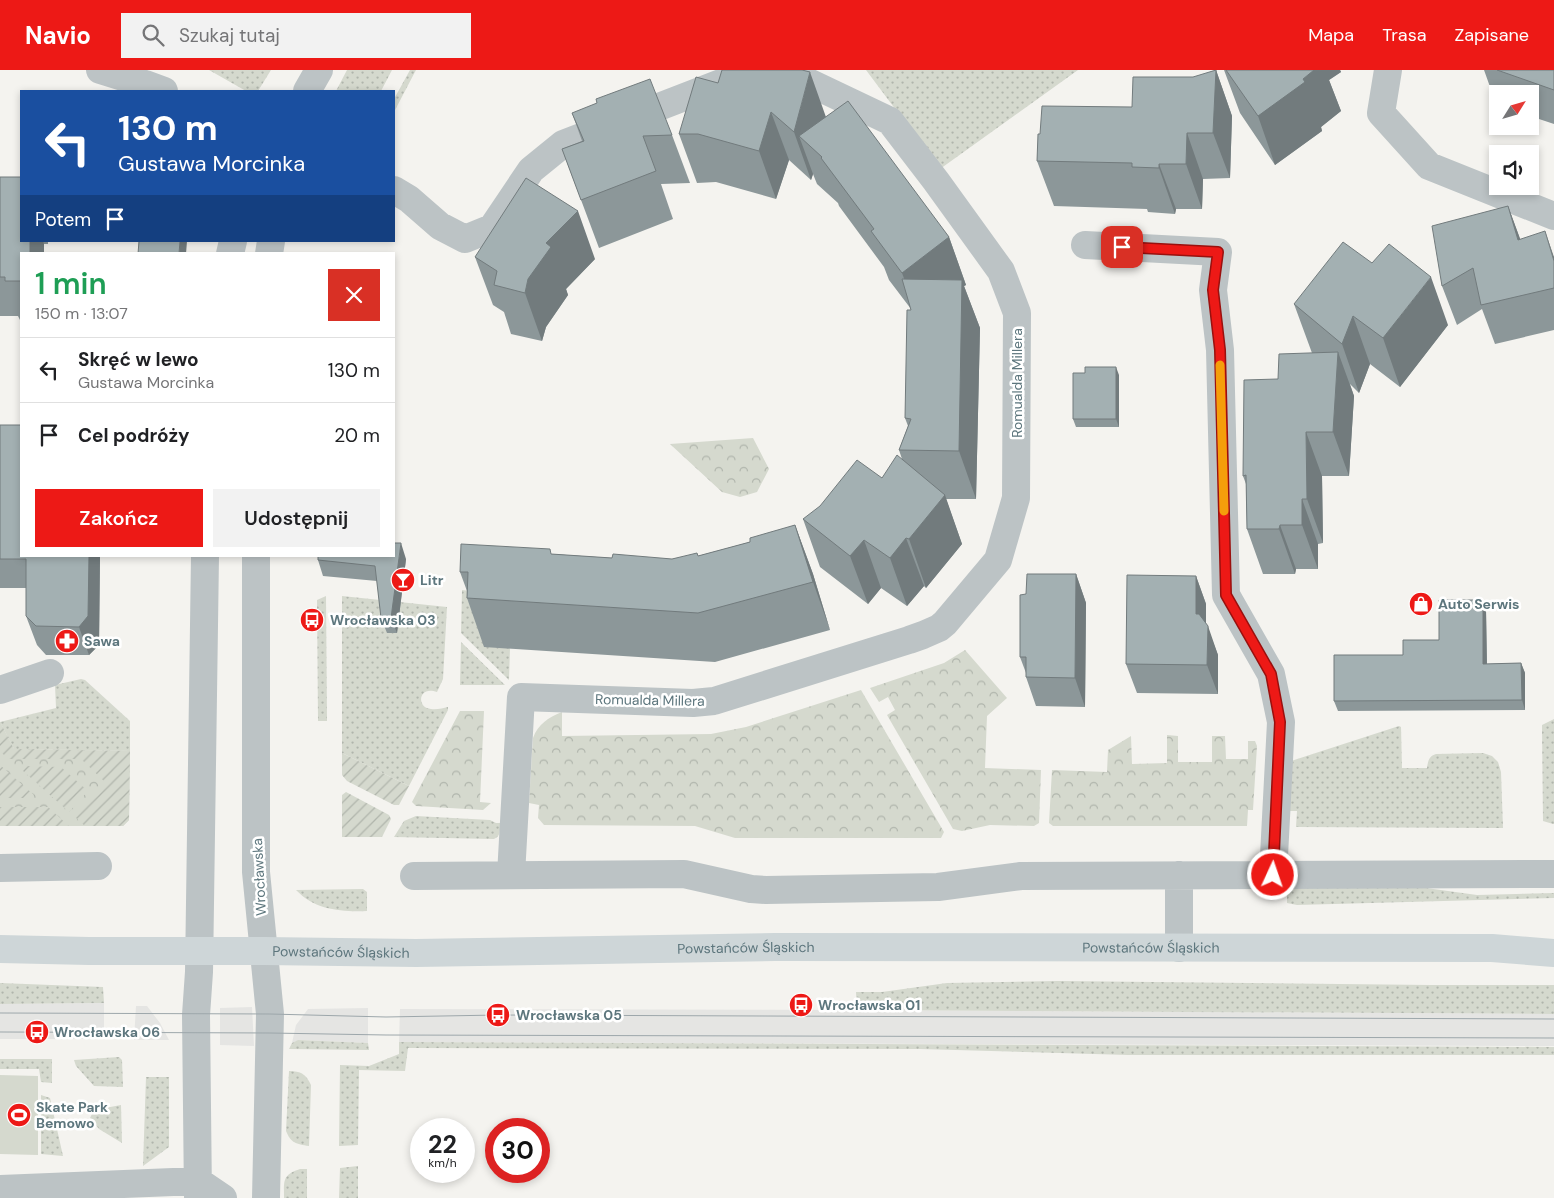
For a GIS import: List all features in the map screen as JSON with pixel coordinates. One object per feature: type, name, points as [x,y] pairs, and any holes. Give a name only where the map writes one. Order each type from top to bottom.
[{"type":"main road","name":"Powstańców Śląskich","points":[[1492,948],[1554,940]]},
{"type":"main road","name":"Powstańców Śląskich","points":[[0,948],[90,951],[416,953],[775,947],[1492,948],[1554,953]]},
{"type":"street","points":[[100,70],[161,90]]},
{"type":"street","points":[[308,90],[319,70]]},
{"type":"street","points":[[1388,70],[1381,113],[1429,166],[1554,216]]},
{"type":"street","name":"Romualda Millera","points":[[395,191],[409,199],[440,226],[465,238],[492,228],[531,170],[562,144],[741,75],[802,79],[890,121],[1001,271],[1017,313],[1016,498],[998,560],[945,623],[909,640],[714,701],[693,703],[521,697],[511,875]]},
{"type":"street","points":[[1084,245],[1218,252],[1213,290],[1220,350],[1226,595],[1271,674],[1280,722],[1273,875]]},
{"type":"street","points":[[198,1189],[196,1015],[200,951],[205,557]]},
{"type":"street","name":"Wrocławska","points":[[256,557],[256,872],[270,1014],[266,1198]]},
{"type":"street","points":[[0,690],[50,673]]},
{"type":"street","points":[[0,868],[98,866]]},
{"type":"street","points":[[414,876],[684,874],[751,889],[766,890],[938,887],[1021,876],[1554,874]]},
{"type":"street","points":[[1179,876],[1179,948]]},
{"type":"street","points":[[0,1189],[198,1189],[223,1198]]},
{"type":"shaded area","points":[[104,1003],[104,1039],[0,1039],[0,1004]]},
{"type":"shaded area","points":[[136,1006],[147,1006],[160,1023],[169,1040],[134,1040]]},
{"type":"shaded area","points":[[252,1007],[254,1046],[220,1045],[220,1008]]},
{"type":"shaded area","points":[[368,1008],[368,1043],[299,1040],[292,1043],[296,1025],[308,1009]]},
{"type":"shaded area","points":[[400,1009],[1554,1014],[1554,1046],[399,1042]]},
{"type":"green space","points":[[209,70],[271,70],[259,90],[244,90]]},
{"type":"green space","points":[[347,70],[392,70],[382,90],[337,90]]},
{"type":"green space","points":[[410,70],[416,70],[395,110],[395,97]]},
{"type":"green space","points":[[866,70],[1078,70],[940,169]]},
{"type":"green space","points":[[753,438],[769,469],[757,492],[740,497],[722,492],[670,444]]},
{"type":"green space","points":[[462,590],[478,592],[510,648],[509,680],[461,633]]},
{"type":"green space","points":[[326,596],[327,721],[318,721],[317,600]]},
{"type":"green space","points":[[342,596],[447,607],[443,679],[437,692],[426,692],[421,697],[421,701],[426,708],[448,707],[448,710],[409,786],[342,753]]},
{"type":"green space","points":[[461,642],[505,685],[460,685]]},
{"type":"green space","points":[[965,650],[1007,698],[987,716],[985,768],[1041,770],[1039,823],[1034,826],[990,825],[962,831],[953,829],[887,715],[895,710],[888,697],[879,702],[870,688],[944,663]]},
{"type":"green space","points":[[81,679],[85,680],[130,721],[130,751],[14,749],[0,722],[56,708],[55,685]]},
{"type":"green space","points":[[861,690],[944,832],[941,838],[735,838],[695,826],[544,825],[538,818],[539,805],[529,803],[533,738],[544,722],[562,712],[562,736],[711,734],[746,727]]},
{"type":"green space","points":[[460,711],[484,711],[480,802],[491,803],[483,810],[416,806],[412,802]]},
{"type":"green space","points":[[1554,719],[1553,824],[1543,821],[1542,725]]},
{"type":"green space","points":[[0,724],[14,749],[130,751],[129,820],[123,826],[0,826]]},
{"type":"green space","points":[[0,724],[14,749],[130,751],[129,820],[123,826],[85,826],[75,817],[106,783],[81,759],[8,759],[0,751]]},
{"type":"green space","points":[[1399,726],[1401,727],[1402,768],[1427,768],[1429,759],[1436,754],[1483,753],[1492,756],[1498,762],[1501,772],[1503,828],[1296,827],[1297,811],[1287,811],[1288,762]]},
{"type":"green space","points":[[1167,735],[1178,736],[1178,762],[1212,762],[1212,736],[1225,736],[1226,759],[1248,759],[1248,741],[1255,741],[1257,746],[1253,810],[1248,810],[1247,826],[1053,826],[1049,823],[1052,770],[1107,772],[1108,750],[1131,736],[1132,764],[1167,763]]},
{"type":"green space","points":[[342,753],[409,786],[399,805],[394,805],[347,781],[342,775]]},
{"type":"green space","points":[[0,765],[34,795],[31,798],[0,798]]},
{"type":"green space","points":[[23,766],[61,767],[88,791],[69,812],[22,770]]},
{"type":"green space","points":[[346,792],[389,815],[391,819],[382,837],[342,837],[342,795]]},
{"type":"green space","points":[[0,807],[48,807],[69,826],[0,826]]},
{"type":"green space","points":[[416,816],[490,820],[500,823],[500,832],[494,839],[394,837],[404,821]]},
{"type":"green space","points":[[1287,886],[1419,887],[1477,895],[1554,893],[1554,898],[1297,905],[1287,903]]},
{"type":"green space","points":[[363,889],[367,892],[367,911],[338,910],[320,906],[303,897],[296,890]]},
{"type":"green space","points":[[1058,981],[1554,985],[1554,1014],[857,1010],[856,992],[882,992],[947,983]]},
{"type":"green space","points":[[0,983],[103,987],[104,1003],[0,1004]]},
{"type":"green space","points":[[298,1040],[368,1043],[369,1050],[289,1049],[292,1043]]},
{"type":"green space","points":[[399,1042],[1554,1047],[1554,1055],[1128,1055],[920,1049],[408,1048],[405,1071],[359,1070],[358,1145],[339,1146],[340,1065],[369,1066],[399,1054]]},
{"type":"green space","points":[[119,1057],[122,1060],[123,1087],[94,1086],[76,1066],[74,1060]]},
{"type":"green space","points":[[0,1059],[52,1059],[52,1083],[41,1082],[39,1069],[0,1069]]},
{"type":"green space","points":[[289,1071],[303,1074],[311,1085],[309,1146],[294,1142],[286,1131]]},
{"type":"green space","name":"Skate Park Bemowo","points":[[0,1075],[38,1076],[38,1155],[0,1154]]},
{"type":"green space","points":[[146,1077],[169,1077],[169,1147],[143,1166]]},
{"type":"green space","points":[[41,1095],[50,1098],[63,1156],[41,1154]]},
{"type":"green space","points":[[121,1105],[122,1143],[99,1129],[90,1118],[94,1110]]},
{"type":"green space","points":[[358,1166],[358,1198],[339,1198],[340,1168]]},
{"type":"green space","points":[[307,1169],[307,1198],[284,1198],[285,1179],[294,1171]]},
{"type":"building","points":[[722,70],[802,70],[810,72],[794,132],[771,112],[759,151],[698,134],[679,134],[696,77],[718,83]]},
{"type":"building","points":[[1216,70],[1213,133],[1187,133],[1186,164],[1159,164],[1159,168],[1132,167],[1132,163],[1037,161],[1042,106],[1132,107],[1133,77],[1193,77]]},
{"type":"building","points":[[1226,70],[1314,70],[1303,79],[1305,82],[1258,116]]},
{"type":"building","points":[[1497,70],[1554,70],[1554,90]]},
{"type":"building","points":[[650,79],[672,135],[643,136],[656,171],[581,200],[562,149],[584,141],[572,113],[597,103],[596,99]]},
{"type":"building","points":[[848,101],[949,237],[902,273],[871,231],[874,229],[822,157],[799,136]]},
{"type":"building","points":[[0,177],[20,177],[20,242],[30,242],[30,252],[20,252],[20,281],[5,281],[5,277],[0,277]]},
{"type":"building","points":[[526,178],[578,211],[546,243],[551,247],[528,279],[525,293],[494,285],[497,271],[475,257]]},
{"type":"building","points":[[1508,206],[1518,240],[1545,231],[1554,261],[1554,288],[1481,305],[1473,268],[1442,286],[1432,226]]},
{"type":"building","points":[[139,242],[180,242],[179,252],[138,252]]},
{"type":"building","points":[[1343,242],[1372,263],[1389,244],[1431,277],[1383,338],[1353,316],[1342,344],[1294,304]]},
{"type":"building","points":[[902,279],[962,280],[959,451],[899,450],[911,419],[905,418],[907,310],[911,310]]},
{"type":"building","points":[[1338,352],[1333,432],[1306,432],[1307,499],[1302,499],[1302,525],[1280,525],[1279,529],[1247,529],[1246,475],[1243,476],[1244,380],[1278,379],[1279,354]]},
{"type":"building","points":[[1085,367],[1116,367],[1116,419],[1073,419],[1073,373],[1085,373]]},
{"type":"building","points":[[0,425],[20,425],[20,557],[89,557],[88,616],[79,627],[36,626],[26,616],[26,559],[0,559]]},
{"type":"building","points":[[897,455],[945,495],[909,539],[906,538],[890,558],[864,540],[850,556],[803,519],[820,506],[857,460],[882,478]]},
{"type":"building","points":[[795,525],[813,582],[698,613],[467,598],[468,572],[460,572],[461,544],[550,549],[551,554],[612,558],[613,554],[672,559],[697,553],[698,556],[750,542],[750,538]]},
{"type":"building","points":[[395,543],[401,543],[391,618],[381,618],[375,566],[318,560],[318,557],[395,557]]},
{"type":"building","points":[[1027,574],[1076,574],[1075,678],[1026,677],[1026,657],[1020,657],[1020,595],[1026,594]]},
{"type":"building","points":[[1127,575],[1196,576],[1196,614],[1199,614],[1208,626],[1207,665],[1126,664]]},
{"type":"building","points":[[1439,600],[1483,600],[1483,664],[1521,663],[1522,700],[1334,701],[1334,655],[1403,655],[1403,640],[1439,640]]},
{"type":"tram line","points":[[0,1013],[270,1014],[386,1017],[498,1015],[1554,1019]]},
{"type":"tram line","points":[[0,1032],[386,1035],[1554,1038]]},
{"type":"slow traffic","points":[[1220,365],[1224,511]]},
{"type":"place","name":"Litr","points":[[403,580]]},
{"type":"place","name":"Auto Serwis","points":[[1421,604]]},
{"type":"place","name":"Wrocławska 03","points":[[312,620]]},
{"type":"place","name":"Sawa","points":[[67,641]]},
{"type":"place","name":"Wrocławska 01","points":[[801,1005]]},
{"type":"place","name":"Wrocławska 05","points":[[498,1015]]},
{"type":"place","name":"Wrocławska 06","points":[[37,1032]]},
{"type":"place","name":"Skate Park Bemowo","points":[[19,1115]]},
{"type":"route","points":[[1122,247],[1218,252],[1213,290],[1220,350],[1226,595],[1271,674],[1280,722],[1273,875]]}]
